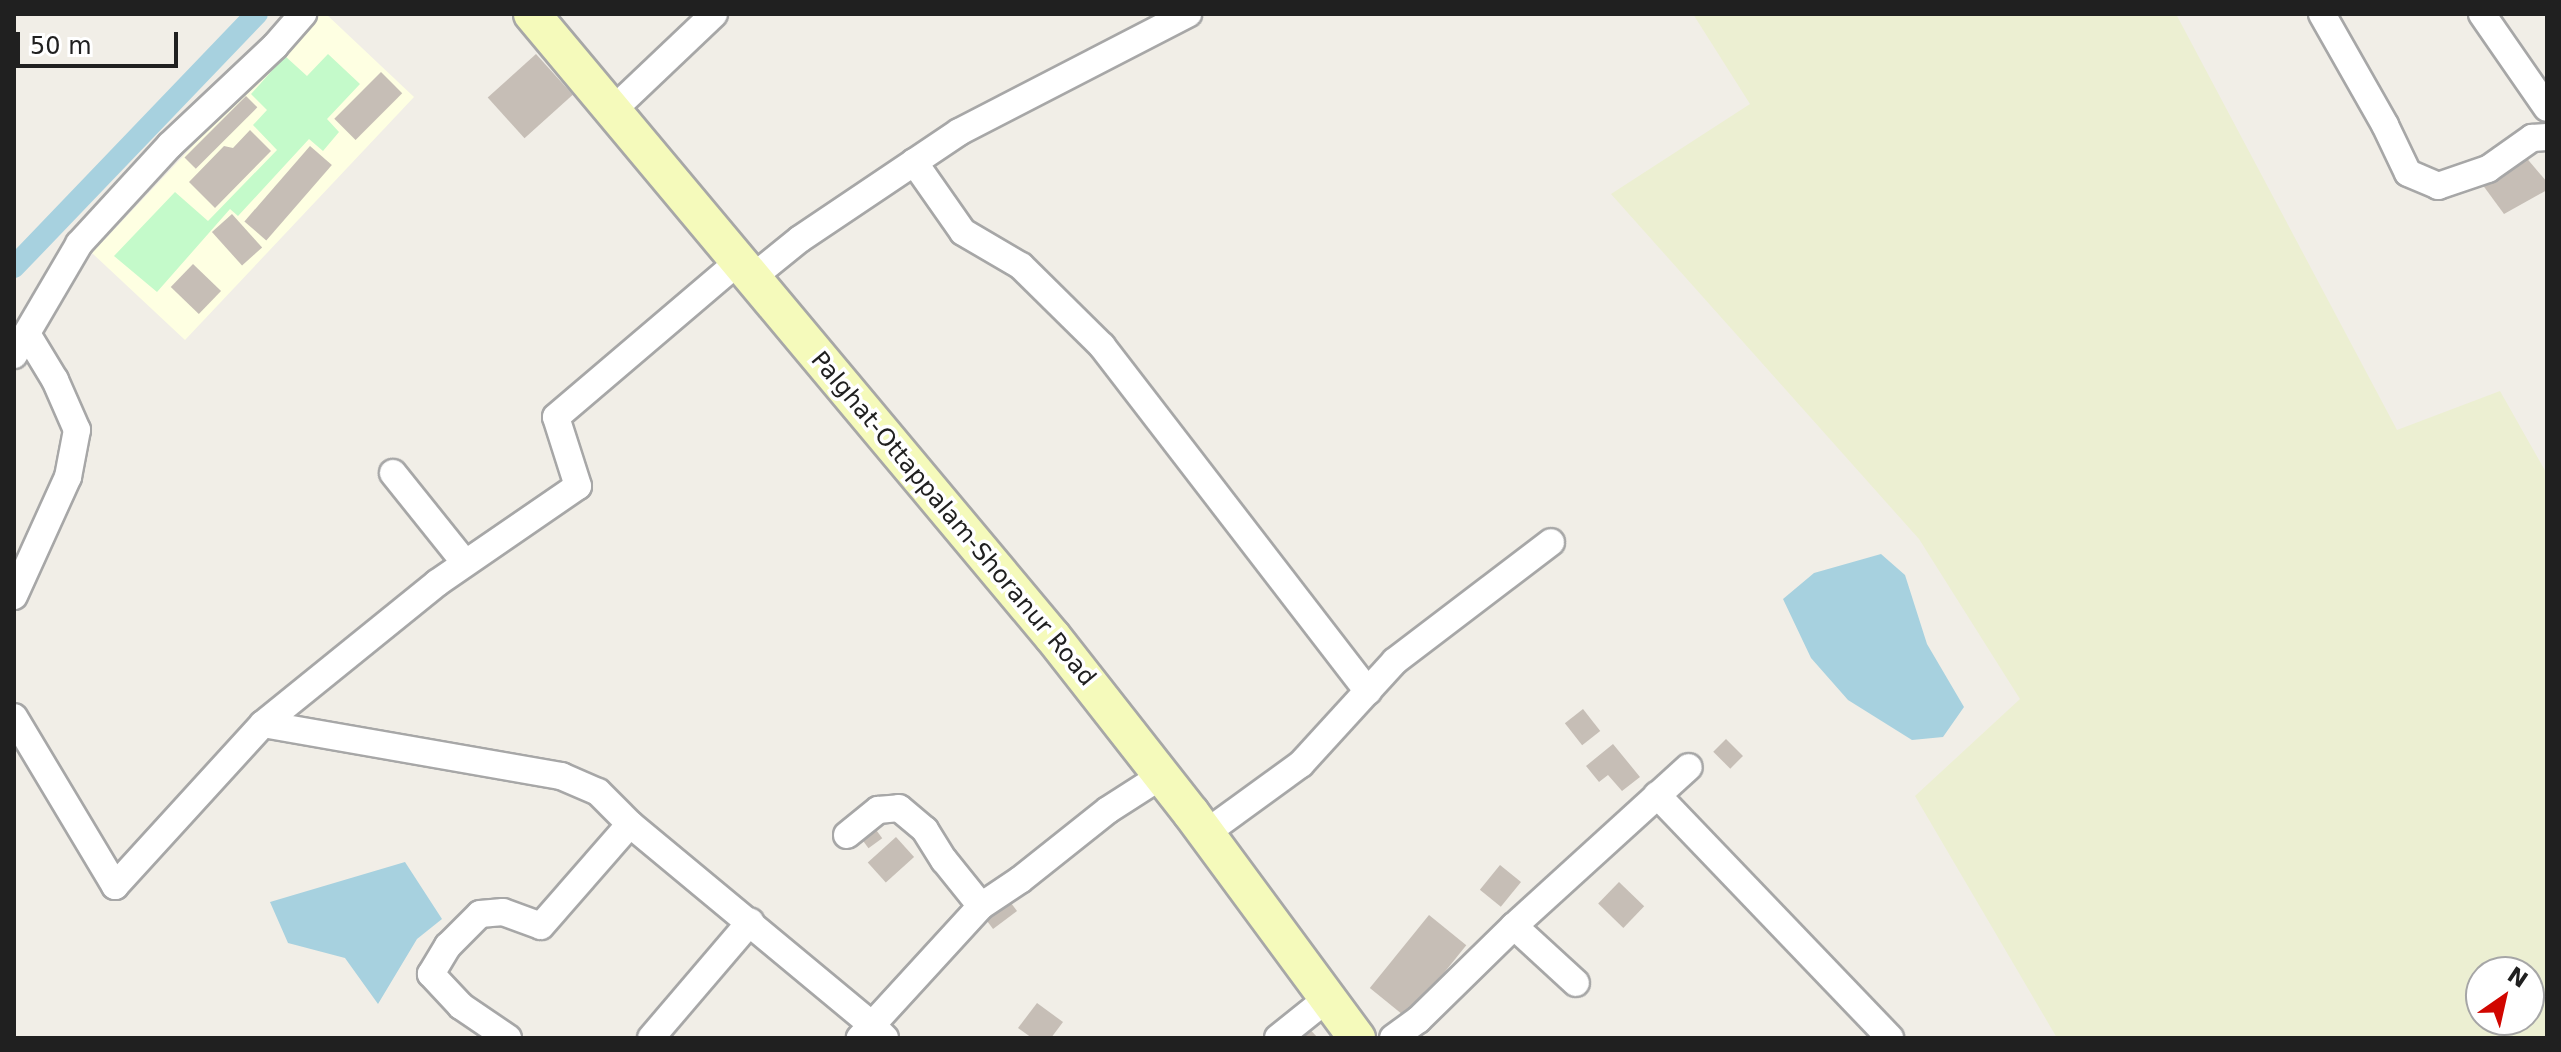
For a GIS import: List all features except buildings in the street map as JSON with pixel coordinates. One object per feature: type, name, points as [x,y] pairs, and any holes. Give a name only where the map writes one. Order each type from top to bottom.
[{"type":"main road","name":"Palghat-Ottappalam-Shoranur Road","points":[[543,18],[613,110],[1053,637],[1206,833],[1357,1038]]},
{"type":"street","points":[[14,596],[68,477],[77,430],[55,380],[21,344],[79,244],[170,145],[275,46],[303,14]]},
{"type":"street","points":[[613,110],[714,14]]},
{"type":"street","points":[[14,717],[115,886],[263,724],[465,563],[578,486],[556,417],[746,269],[800,239],[959,132],[1188,14]]},
{"type":"street","points":[[2322,14],[2385,125],[2408,173],[2438,186],[2488,169],[2532,138],[2547,137]]},
{"type":"street","points":[[2482,14],[2547,108]]},
{"type":"street","points":[[914,162],[963,232],[1021,266],[1102,346],[1368,691]]},
{"type":"street","points":[[393,473],[465,563]]},
{"type":"street","points":[[1206,833],[1301,764],[1395,661],[1551,542]]},
{"type":"street","points":[[263,724],[561,776],[598,792],[630,824],[750,922],[872,1034],[981,906],[1020,880],[1108,810],[1161,776]]},
{"type":"street","points":[[1393,1038],[1418,1020],[1514,926],[1689,767]]},
{"type":"street","points":[[1657,795],[1890,1038]]},
{"type":"street","points":[[847,835],[878,810],[899,808],[925,830],[944,860],[981,906]]},
{"type":"street","points":[[508,1038],[461,1006],[431,974],[448,946],[480,914],[503,912],[541,926],[630,824]]},
{"type":"street","points":[[651,1038],[750,922]]},
{"type":"street","points":[[1514,926],[1576,983]]},
{"type":"street","points":[[1278,1038],[1328,998]]},
{"type":"shaded area","points":[[317,14],[326,14],[414,97],[185,340],[92,253]]},
{"type":"shaded area","points":[[1693,14],[2176,14],[2397,430],[2500,391],[2547,474],[2547,1038],[2057,1038],[1915,796],[2020,699],[1919,539],[1611,194],[1750,104]]},
{"type":"green space","points":[[328,54],[360,84],[327,119],[339,132],[323,151],[309,139],[238,216],[230,209],[157,292],[114,256],[175,192],[208,221],[277,150],[253,125],[267,110],[251,94],[285,56],[307,76]]},
{"type":"water","points":[[1881,554],[1905,575],[1927,644],[1964,707],[1943,737],[1912,740],[1848,700],[1811,658],[1783,599],[1814,573]]},
{"type":"water","points":[[405,862],[442,919],[417,939],[378,1004],[345,958],[288,943],[270,902]]},
{"type":"waterway","points":[[14,267],[257,14]]}]
